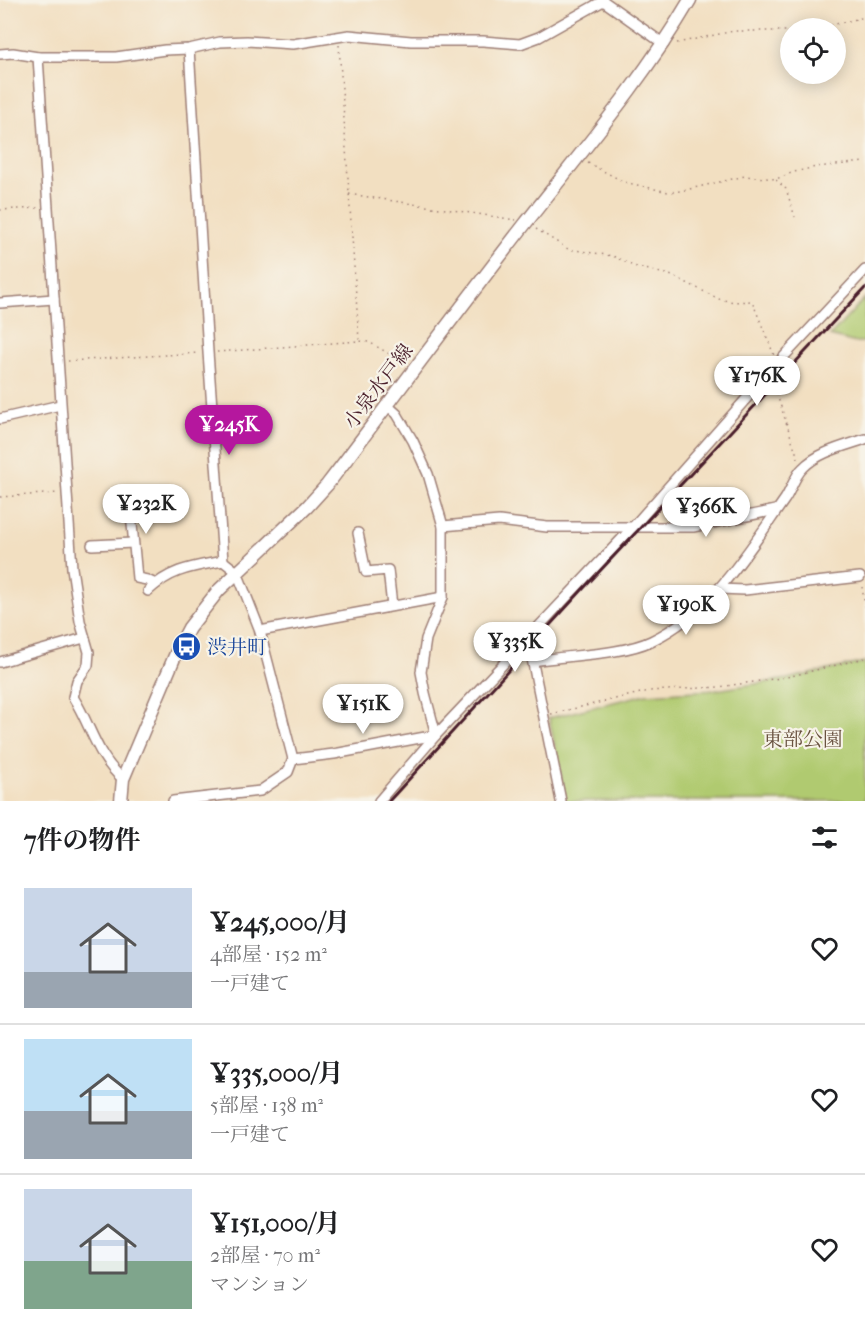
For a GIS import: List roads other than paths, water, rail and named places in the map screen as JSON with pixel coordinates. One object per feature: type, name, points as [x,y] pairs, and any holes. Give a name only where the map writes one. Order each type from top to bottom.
[{"type":"main road","name":"小泉水戸線","points":[[121,801],[123,779],[182,640],[203,609],[237,572],[307,507],[327,485],[664,44],[690,0]]},
{"type":"street","points":[[0,54],[39,57],[116,57],[220,42],[248,40],[293,44],[349,35],[411,41],[483,41],[520,44],[539,37],[602,0],[664,44]]},
{"type":"street","points":[[173,801],[260,791],[288,772],[293,759],[260,631],[237,572],[223,561],[208,364],[189,48]]},
{"type":"street","points":[[39,57],[72,568],[80,621],[89,652],[88,665],[77,681],[73,697],[80,707],[92,738],[111,769],[123,779]]},
{"type":"street","points":[[379,801],[436,735],[632,528],[777,364],[865,270]]},
{"type":"street","points":[[0,303],[54,299]]},
{"type":"street","points":[[0,419],[60,405]]},
{"type":"street","points":[[387,405],[397,414],[413,441],[428,474],[442,526],[443,597],[426,639],[421,672],[424,693],[436,735]]},
{"type":"street","points":[[534,661],[621,651],[650,642],[673,628],[719,589],[754,546],[792,488],[802,468],[836,449],[865,439]]},
{"type":"street","points":[[129,492],[137,578],[156,584]]},
{"type":"street","points":[[442,526],[499,520],[546,526],[693,527],[777,510]]},
{"type":"street","points":[[358,533],[366,572],[388,570],[392,606]]},
{"type":"street","points":[[92,545],[133,543]]},
{"type":"street","points":[[148,591],[176,571],[223,561]]},
{"type":"street","points":[[719,589],[766,588],[860,577]]},
{"type":"street","points":[[260,631],[443,597]]},
{"type":"street","points":[[0,662],[84,638]]},
{"type":"street","points":[[528,639],[561,801]]},
{"type":"street","points":[[293,759],[334,754],[436,735]]},
{"type":"railway","points":[[389,801],[583,589],[865,288]]},
{"type":"place","name":"渋井町","points":[[186,647]]},
{"type":"park label","name":"東部公園","points":[[803,739]]}]
